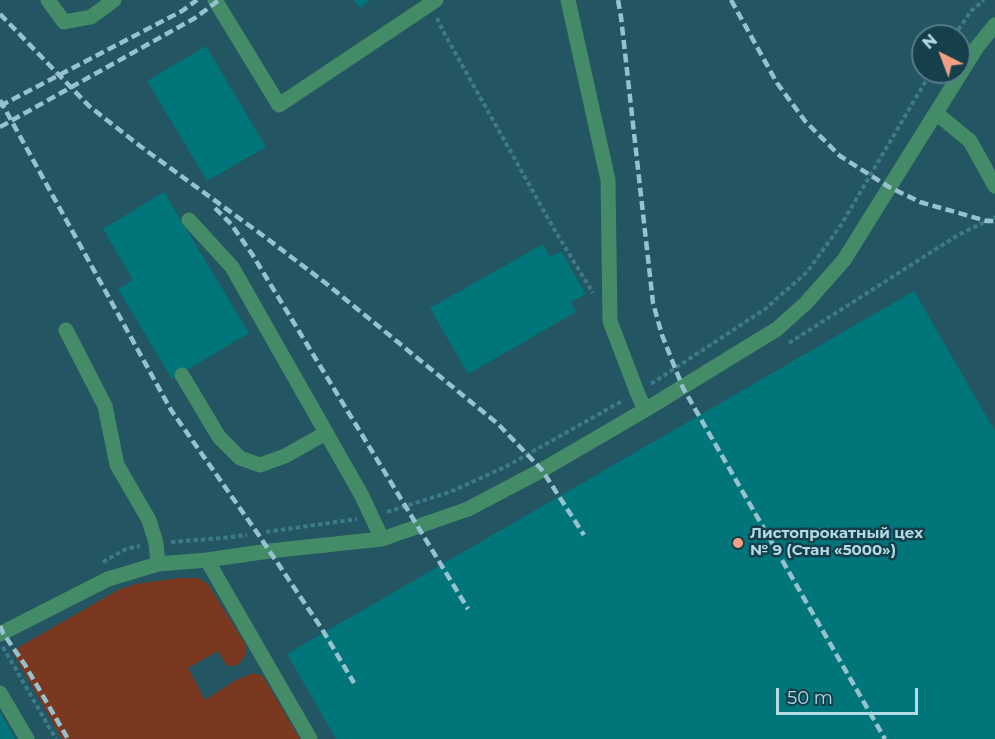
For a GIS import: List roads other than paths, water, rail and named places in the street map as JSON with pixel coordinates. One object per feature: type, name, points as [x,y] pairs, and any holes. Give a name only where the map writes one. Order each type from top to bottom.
[{"type":"lane","points":[[48,0],[64,22],[91,17],[114,0]]},
{"type":"lane","points":[[215,0],[279,105],[433,1]]},
{"type":"lane","points":[[568,0],[608,180],[610,321],[645,410]]},
{"type":"lane","points":[[0,634],[108,579],[158,564],[382,539],[468,509],[542,470],[645,410],[777,329],[806,303],[844,260],[977,47],[995,25]]},
{"type":"lane","points":[[936,113],[970,141],[995,186]]},
{"type":"lane","points":[[189,220],[232,267],[362,496],[382,539]]},
{"type":"lane","points":[[66,330],[105,406],[117,465],[149,520],[156,543],[158,564]]},
{"type":"lane","points":[[182,375],[219,437],[240,458],[260,465],[285,456],[326,432]]},
{"type":"lane","points":[[207,560],[310,739]]},
{"type":"lane","points":[[0,693],[27,739]]},
{"type":"railway","points":[[0,106],[182,11],[197,0]]},
{"type":"railway","points":[[0,127],[195,18],[219,0]]},
{"type":"railway","points":[[618,0],[653,303],[662,335],[683,388],[885,739]]},
{"type":"railway","points":[[731,0],[777,83],[805,121],[840,156],[889,187],[920,202],[987,221],[995,221]]},
{"type":"railway","points":[[0,14],[89,106],[328,285],[498,424],[542,470],[584,535]]},
{"type":"railway","points":[[0,100],[171,410],[322,629],[354,683]]},
{"type":"railway","points":[[215,208],[231,224],[252,254],[468,609]]},
{"type":"railway","points":[[0,626],[68,739]]},
{"type":"place","name":"Листопрокатный цех № 9 (Стан «5000»)","points":[[738,543]]}]
